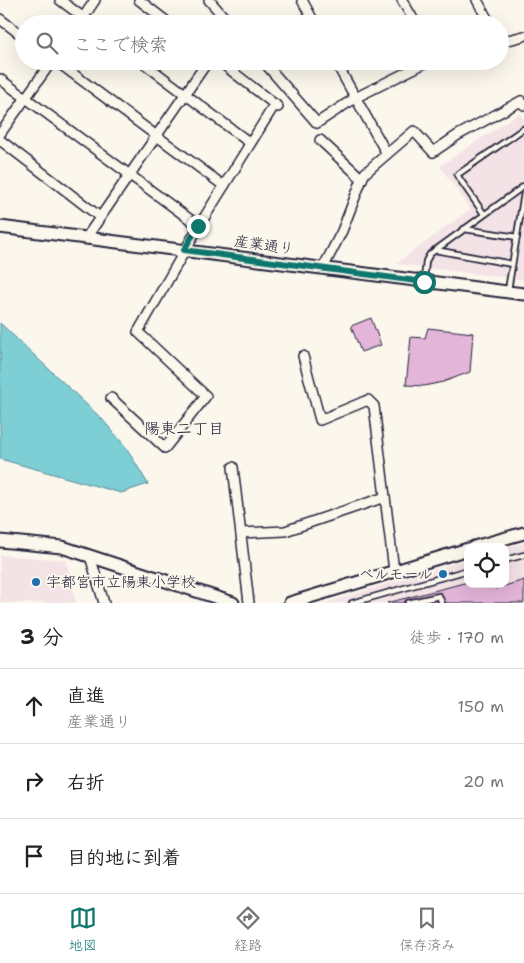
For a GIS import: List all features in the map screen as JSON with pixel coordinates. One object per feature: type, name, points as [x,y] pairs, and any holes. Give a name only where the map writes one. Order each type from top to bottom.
[{"type":"street","points":[[60,0],[75,15]]},
{"type":"street","points":[[85,15],[95,0]]},
{"type":"street","points":[[139,0],[158,15]]},
{"type":"street","points":[[209,0],[222,15]]},
{"type":"street","points":[[302,0],[310,15]]},
{"type":"street","points":[[402,0],[411,15]]},
{"type":"street","points":[[477,0],[485,15]]},
{"type":"street","points":[[0,19],[15,30]]},
{"type":"street","points":[[509,40],[524,36]]},
{"type":"street","points":[[0,134],[46,70]]},
{"type":"street","points":[[68,70],[224,186]]},
{"type":"street","points":[[153,70],[250,143]]},
{"type":"street","points":[[86,238],[202,70]]},
{"type":"street","points":[[111,398],[164,448],[206,396],[138,332],[198,226],[276,105],[231,70]]},
{"type":"street","points":[[271,70],[317,123],[355,98],[411,70]]},
{"type":"street","points":[[340,70],[387,154]]},
{"type":"street","points":[[0,79],[198,226]]},
{"type":"street","points":[[323,268],[342,231],[362,179],[366,173],[414,131],[432,152],[458,135],[520,101],[524,105]]},
{"type":"street","points":[[0,140],[100,217]]},
{"type":"street","points":[[320,140],[362,179]]},
{"type":"street","name":"産業通り","points":[[0,228],[524,294]]},
{"type":"street","points":[[303,356],[320,420],[368,400],[374,406],[394,571]]},
{"type":"street","points":[[233,467],[249,603]]},
{"type":"street","points":[[241,533],[285,531],[385,497]]},
{"type":"street","points":[[488,543],[524,533]]},
{"type":"street","points":[[0,541],[62,546],[233,603]]},
{"type":"street","points":[[290,603],[464,550]]},
{"type":"street","points":[[90,556],[104,603]]},
{"type":"lane","points":[[484,214],[456,175],[524,130]]},
{"type":"lane","points":[[424,282],[426,261],[430,254],[524,186]]},
{"type":"lane","points":[[508,292],[524,193]]},
{"type":"lane","points":[[464,229],[517,238]]},
{"type":"lane","points":[[435,250],[512,264]]},
{"type":"lane","points":[[509,559],[524,555]]},
{"type":"lane","points":[[352,603],[464,571]]},
{"type":"lane","points":[[408,603],[439,596],[442,603]]},
{"type":"shaded area","points":[[519,113],[524,120],[524,280],[396,264],[470,209],[440,166]]},
{"type":"shaded area","name":"ベルモール","points":[[524,543],[524,603],[325,603],[464,560],[464,588],[509,588],[509,547]]},
{"type":"shaded area","name":"宇都宮市立陽東小学校","points":[[0,555],[66,560],[76,603],[0,603]]},
{"type":"water","points":[[0,323],[102,419],[126,447],[148,484],[121,493],[0,459]]},
{"type":"building","points":[[371,318],[381,345],[361,352],[351,326]]},
{"type":"building","points":[[428,328],[473,333],[470,372],[443,382],[424,386],[406,385],[411,337],[425,338]]},
{"type":"building","name":"ベルモール","points":[[524,580],[524,603],[387,603],[464,583],[464,588],[509,588],[509,585]]},
{"type":"place","name":"ベルモール","points":[[443,574]]},
{"type":"place","name":"宇都宮市立陽東小学校","points":[[36,582]]},
{"type":"district","name":"陽東二丁目","points":[[184,428]]},
{"type":"route","points":[[198,226],[184,250],[424,282]]}]
